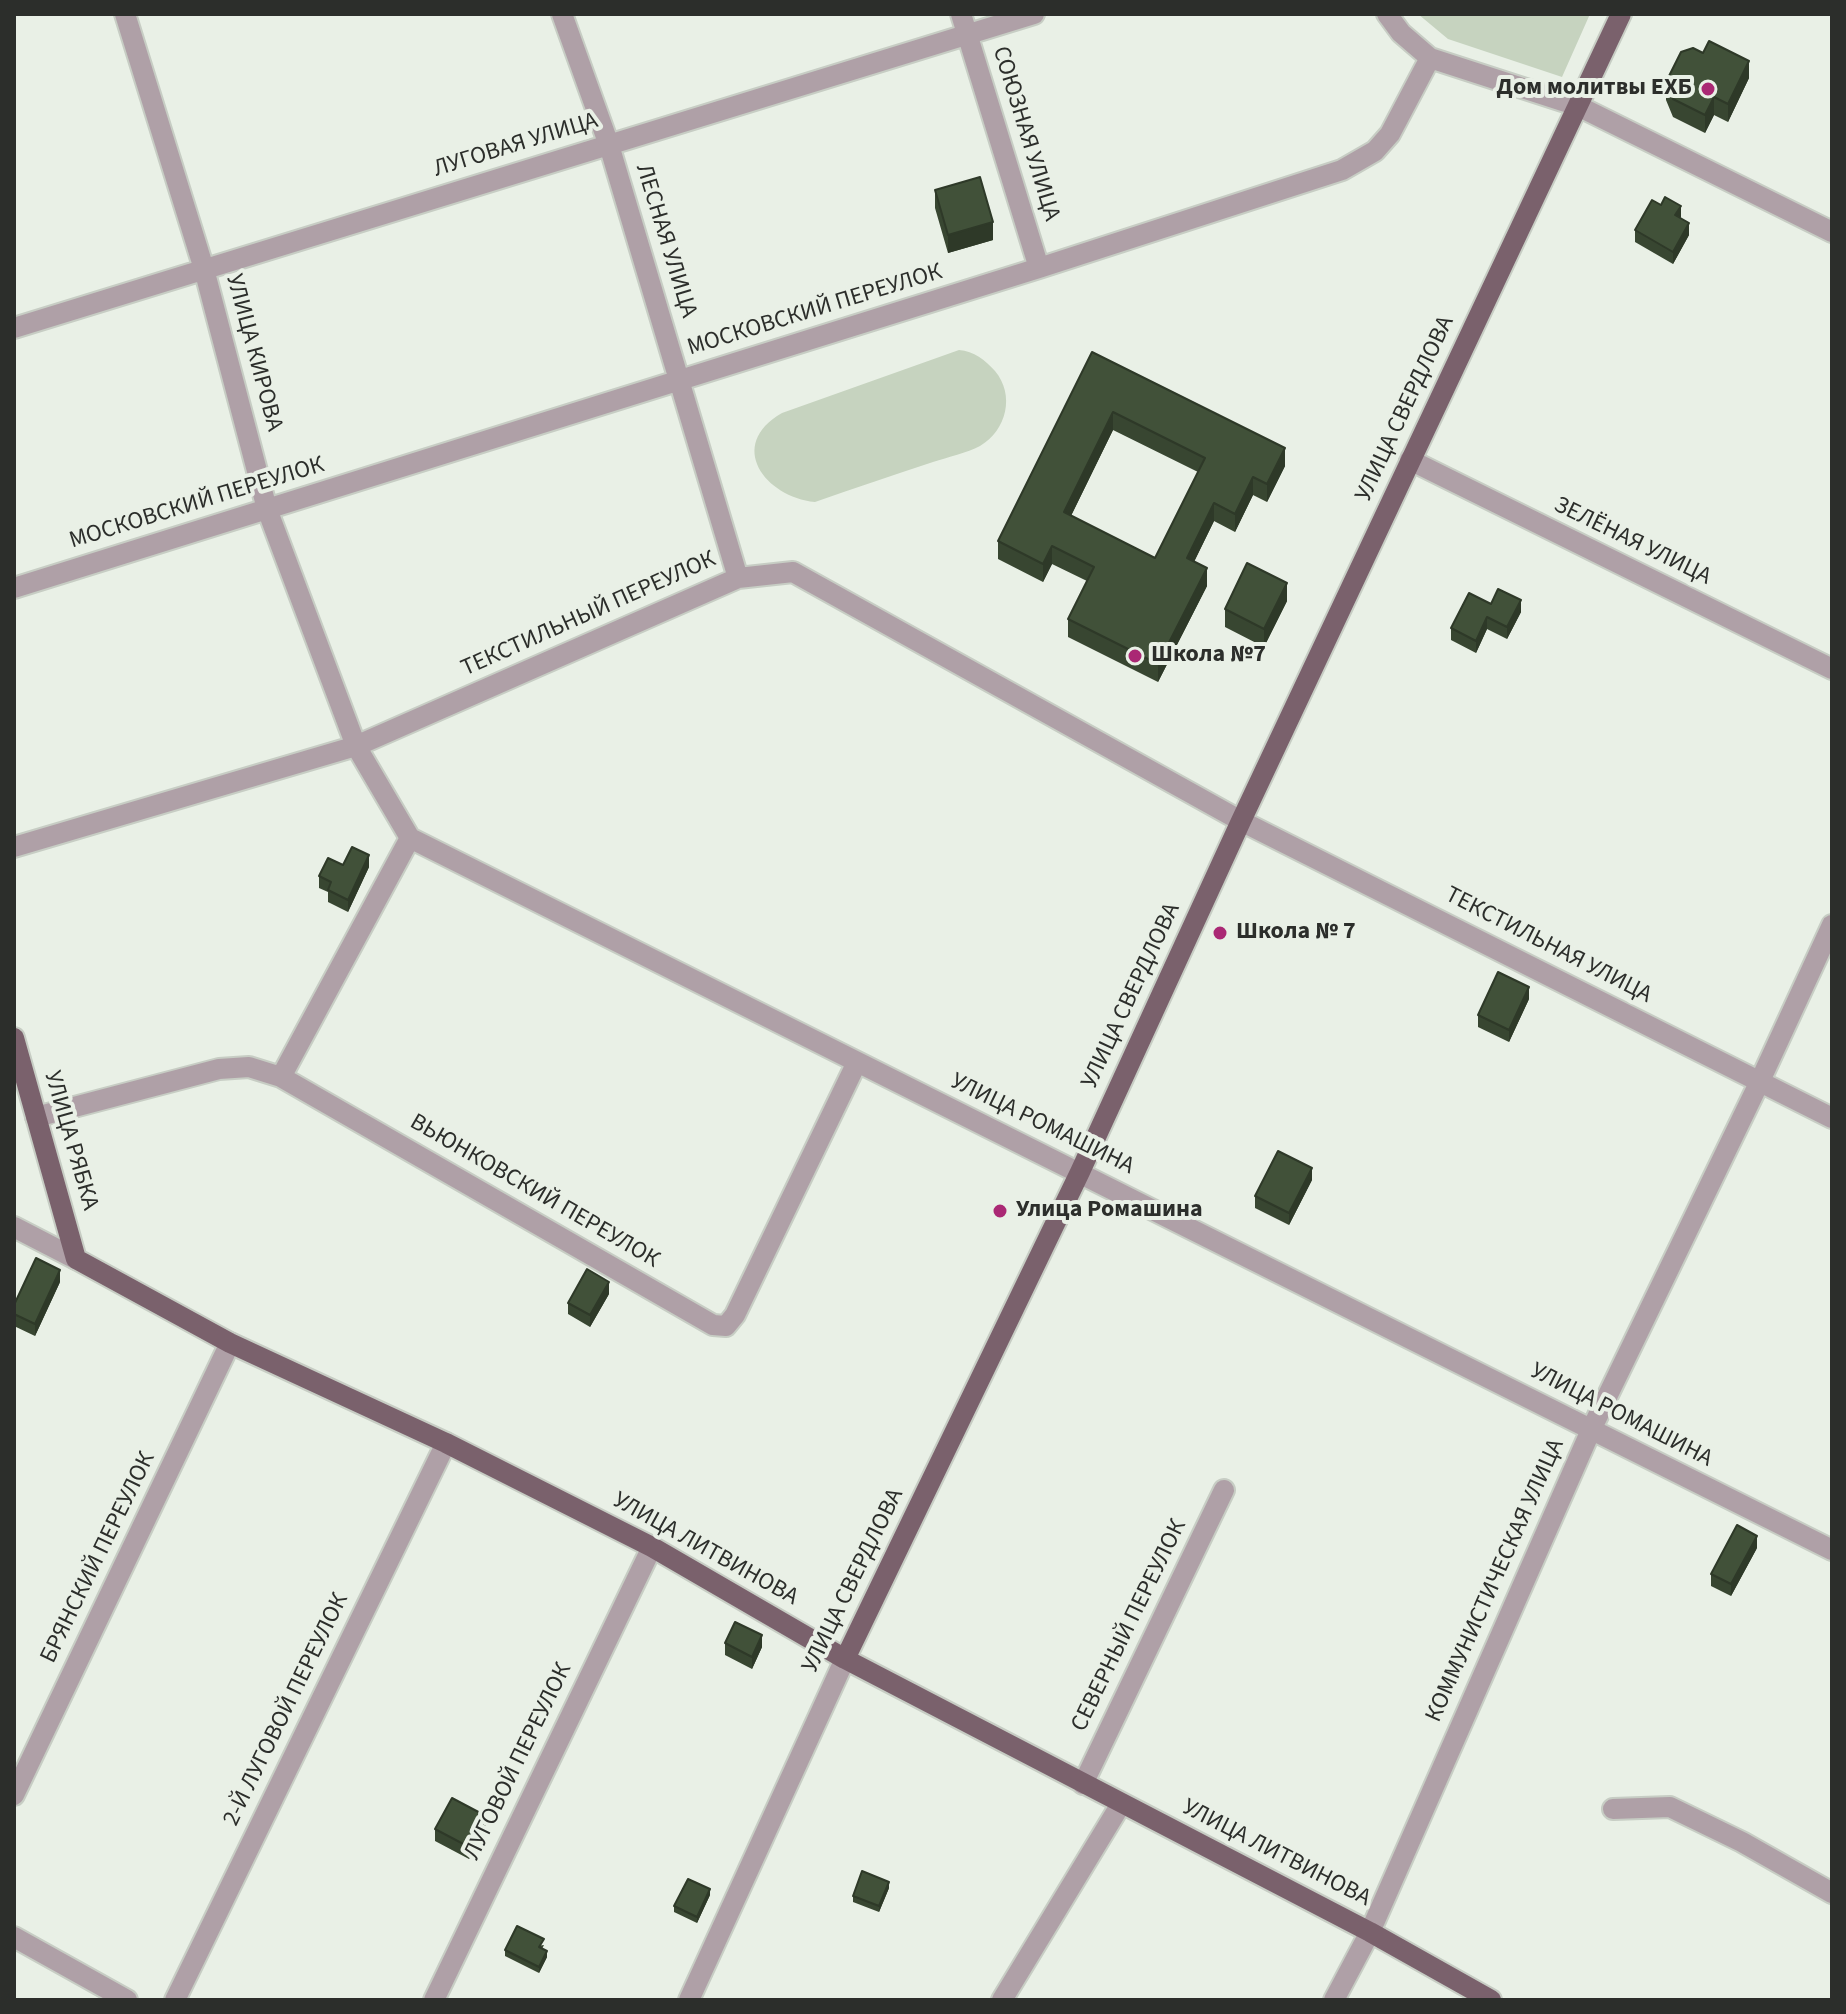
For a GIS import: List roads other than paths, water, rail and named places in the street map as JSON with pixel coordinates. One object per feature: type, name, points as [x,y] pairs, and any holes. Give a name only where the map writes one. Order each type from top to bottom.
[{"type":"main road","name":"УЛИЦА СВЕРДЛОВА","points":[[845,1659],[1080,1172],[1241,821],[1621,14]]},
{"type":"main road","name":"УЛИЦА РЯБКА","points":[[14,1038],[76,1259]]},
{"type":"main road","name":"УЛИЦА ЛИТВИНОВА","points":[[76,1259],[230,1343],[446,1443],[652,1547],[845,1659],[1370,1932],[1491,2000]]},
{"type":"street","name":"УЛИЦА КИРОВА","points":[[125,14],[204,269],[267,509],[356,746]]},
{"type":"street","name":"ЛЕСНАЯ УЛИЦА","points":[[562,14],[609,145],[738,578]]},
{"type":"street","name":"СОЮЗНАЯ УЛИЦА","points":[[961,14],[1039,268]]},
{"type":"street","name":"ЛУГОВАЯ УЛИЦА","points":[[14,328],[1034,14]]},
{"type":"street","points":[[1387,14],[1401,33],[1430,58],[1578,106],[1832,232]]},
{"type":"street","name":"МОСКОВСКИЙ ПЕРЕУЛОК","points":[[14,588],[680,381],[1342,170],[1375,151],[1390,134],[1430,58]]},
{"type":"street","name":"ЗЕЛЁНАЯ УЛИЦА","points":[[1410,460],[1832,669]]},
{"type":"street","name":"ТЕКСТИЛЬНЫЙ ПЕРЕУЛОК","points":[[14,847],[356,746],[738,578],[793,572],[1241,821]]},
{"type":"street","points":[[281,1077],[410,838],[356,746]]},
{"type":"street","name":"ТЕКСТИЛЬНАЯ УЛИЦА","points":[[1241,821],[1832,1118]]},
{"type":"street","name":"УЛИЦА РОМАШИНА","points":[[410,838],[1832,1550]]},
{"type":"street","name":"КОММУНИСТИЧЕСКАЯ УЛИЦА","points":[[1334,2000],[1370,1932],[1591,1430],[1832,925]]},
{"type":"street","name":"ВЬЮНКОВСКИЙ ПЕРЕУЛОК","points":[[36,1117],[219,1069],[249,1067],[281,1077],[713,1325],[726,1326],[735,1315],[857,1062]]},
{"type":"street","name":"УЛИЦА ЛИТВИНОВА","points":[[15,1231],[76,1259]]},
{"type":"street","name":"БРЯНСКИЙ ПЕРЕУЛОК","points":[[14,1795],[230,1343]]},
{"type":"street","name":"2-Й ЛУГОВОЙ ПЕРЕУЛОК","points":[[175,2000],[446,1443]]},
{"type":"street","name":"СЕВЕРНЫЙ ПЕРЕУЛОК","points":[[1083,1784],[1224,1490]]},
{"type":"street","name":"ЛУГОВОЙ ПЕРЕУЛОК","points":[[434,2000],[652,1547]]},
{"type":"street","name":"УЛИЦА СВЕРДЛОВА","points":[[689,2000],[845,1659]]},
{"type":"street","points":[[1002,2000],[1121,1804]]},
{"type":"street","points":[[1613,1809],[1670,1807],[1742,1842],[1832,1893]]},
{"type":"street","points":[[14,1937],[127,2000]]},
{"type":"place","name":"Дом молитвы ЕХБ","points":[[1708,89]]},
{"type":"place","name":"Школа №7","points":[[1135,656]]},
{"type":"place","name":"Школа № 7","points":[[1220,933]]},
{"type":"place","name":"Улица Ромашина","points":[[1000,1211]]}]
